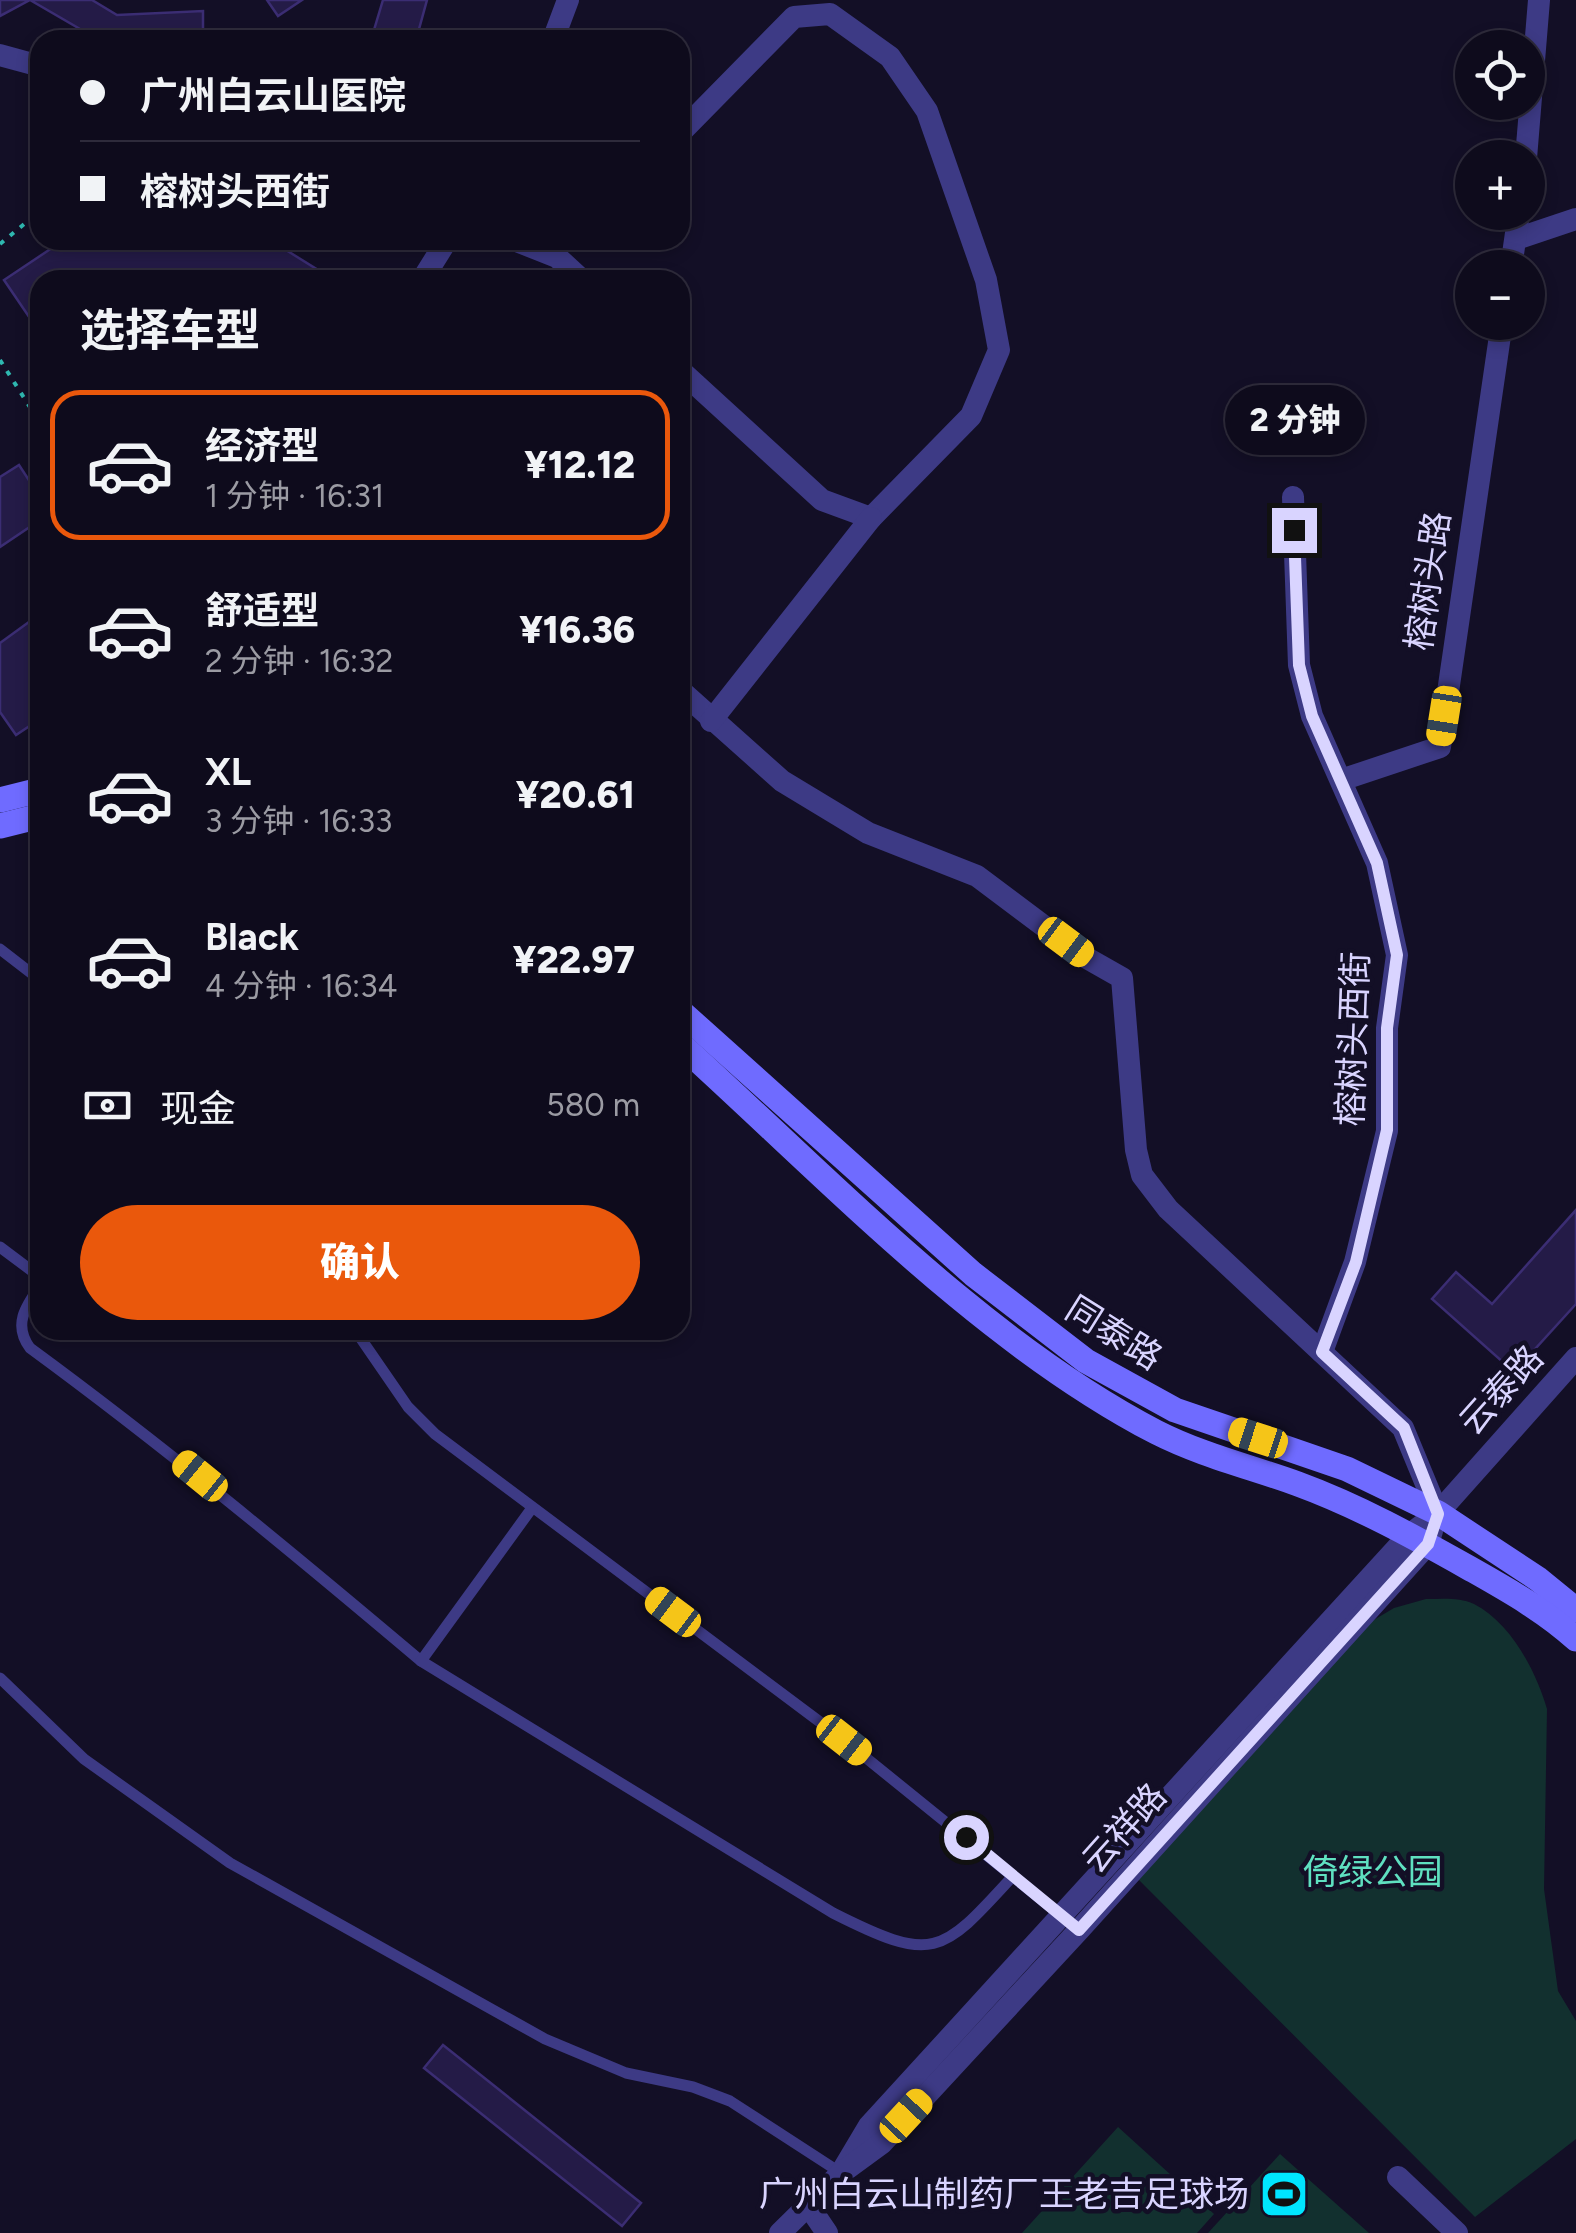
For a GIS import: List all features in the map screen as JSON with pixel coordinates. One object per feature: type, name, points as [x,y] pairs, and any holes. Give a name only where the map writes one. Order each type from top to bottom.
[{"type":"main road","points":[[0,800],[30,792]]},
{"type":"main road","points":[[0,826],[30,818]]},
{"type":"main road","name":"同泰路","points":[[690,1020],[974,1274],[1086,1361],[1175,1410],[1347,1470],[1438,1514],[1576,1610]]},
{"type":"main road","name":"同泰路","points":[[690,1053],[932,1274],[1069,1378],[1119,1411],[1183,1445],[1334,1498],[1419,1540],[1509,1590],[1576,1639]]},
{"type":"street","points":[[556,30],[568,0]]},
{"type":"street","points":[[1527,140],[1539,0]]},
{"type":"street","points":[[690,122],[794,17],[830,14],[890,57],[927,111],[986,280],[999,350],[971,416],[871,518],[711,721]]},
{"type":"street","points":[[0,55],[30,63]]},
{"type":"street","points":[[1516,239],[1576,219]]},
{"type":"street","points":[[1514,250],[1517,230]]},
{"type":"street","points":[[539,250],[557,257],[571,270]]},
{"type":"street","points":[[557,257],[564,250]]},
{"type":"street","name":"榕树头路","points":[[1342,780],[1440,747],[1499,340]]},
{"type":"street","points":[[690,387],[822,500],[871,518]]},
{"type":"street","name":"榕树头西街","points":[[1293,496],[1299,665],[1312,716],[1377,863],[1397,955],[1387,1028],[1387,1130],[1356,1262],[1322,1352]]},
{"type":"street","points":[[690,700],[782,781],[868,833],[976,876],[1086,957],[1122,978],[1142,1175],[1168,1209],[1404,1428],[1438,1514]]},
{"type":"street","name":"云泰路","points":[[1419,1540],[1576,1358]]},
{"type":"street","name":"云祥路","points":[[780,2233],[842,2172],[882,2142],[1070,1923],[1419,1540]]},
{"type":"street","points":[[1398,2177],[1457,2233]]},
{"type":"street","points":[[808,2205],[826,2233]]},
{"type":"lane","points":[[0,949],[30,972]]},
{"type":"lane","points":[[0,1247],[30,1270]]},
{"type":"lane","points":[[30,1300],[20,1326],[30,1348],[150,1435],[421,1662],[834,1913],[884,1939],[908,1944],[948,1941],[964,1930],[1014,1876]]},
{"type":"lane","points":[[362,1340],[408,1407],[435,1434],[844,1740],[1070,1923]]},
{"type":"lane","points":[[421,1662],[532,1508]]},
{"type":"lane","points":[[0,1678],[84,1759],[230,1864],[545,2038],[626,2072],[694,2087],[730,2101],[842,2172]]},
{"type":"path","points":[[0,244],[30,218]]},
{"type":"path","points":[[0,360],[30,408]]},
{"type":"green space","name":"倚绿公园","points":[[1426,1599],[1462,1600],[1487,1612],[1520,1649],[1542,1694],[1547,1709],[1544,1889],[1558,1991],[1576,2021],[1576,2139],[1475,2217],[1136,1877],[1367,1624],[1394,1608]]},
{"type":"green space","points":[[1118,2127],[1214,2214],[1197,2233],[1022,2233]]},
{"type":"green space","name":"广州白云山制药厂王老吉足球场","points":[[1280,2154],[1369,2233],[1208,2233]]},
{"type":"building","points":[[0,0],[30,0],[0,16]]},
{"type":"building","points":[[30,0],[92,0],[117,15],[203,11],[203,30],[82,30]]},
{"type":"building","points":[[267,0],[302,0],[278,16]]},
{"type":"building","points":[[383,0],[427,0],[419,30],[374,30]]},
{"type":"building","points":[[49,250],[286,250],[318,270],[30,270],[30,318],[4,280]]},
{"type":"building","points":[[19,465],[30,482],[30,527],[0,547],[0,477]]},
{"type":"building","points":[[30,621],[30,726],[16,735],[0,712],[0,643]]},
{"type":"building","points":[[1576,1210],[1576,1304],[1514,1372],[1432,1299],[1456,1272],[1492,1304]]},
{"type":"building","points":[[443,2045],[641,2203],[622,2226],[424,2068]]},
{"type":"place","name":"广州白云山制药厂王老吉足球场","points":[[1284,2194]]},
{"type":"route","points":[[966,1837],[1079,1930],[1428,1544],[1438,1514],[1404,1428],[1322,1352],[1356,1262],[1387,1130],[1387,1028],[1397,955],[1377,863],[1312,716],[1299,665],[1294,530]]}]
